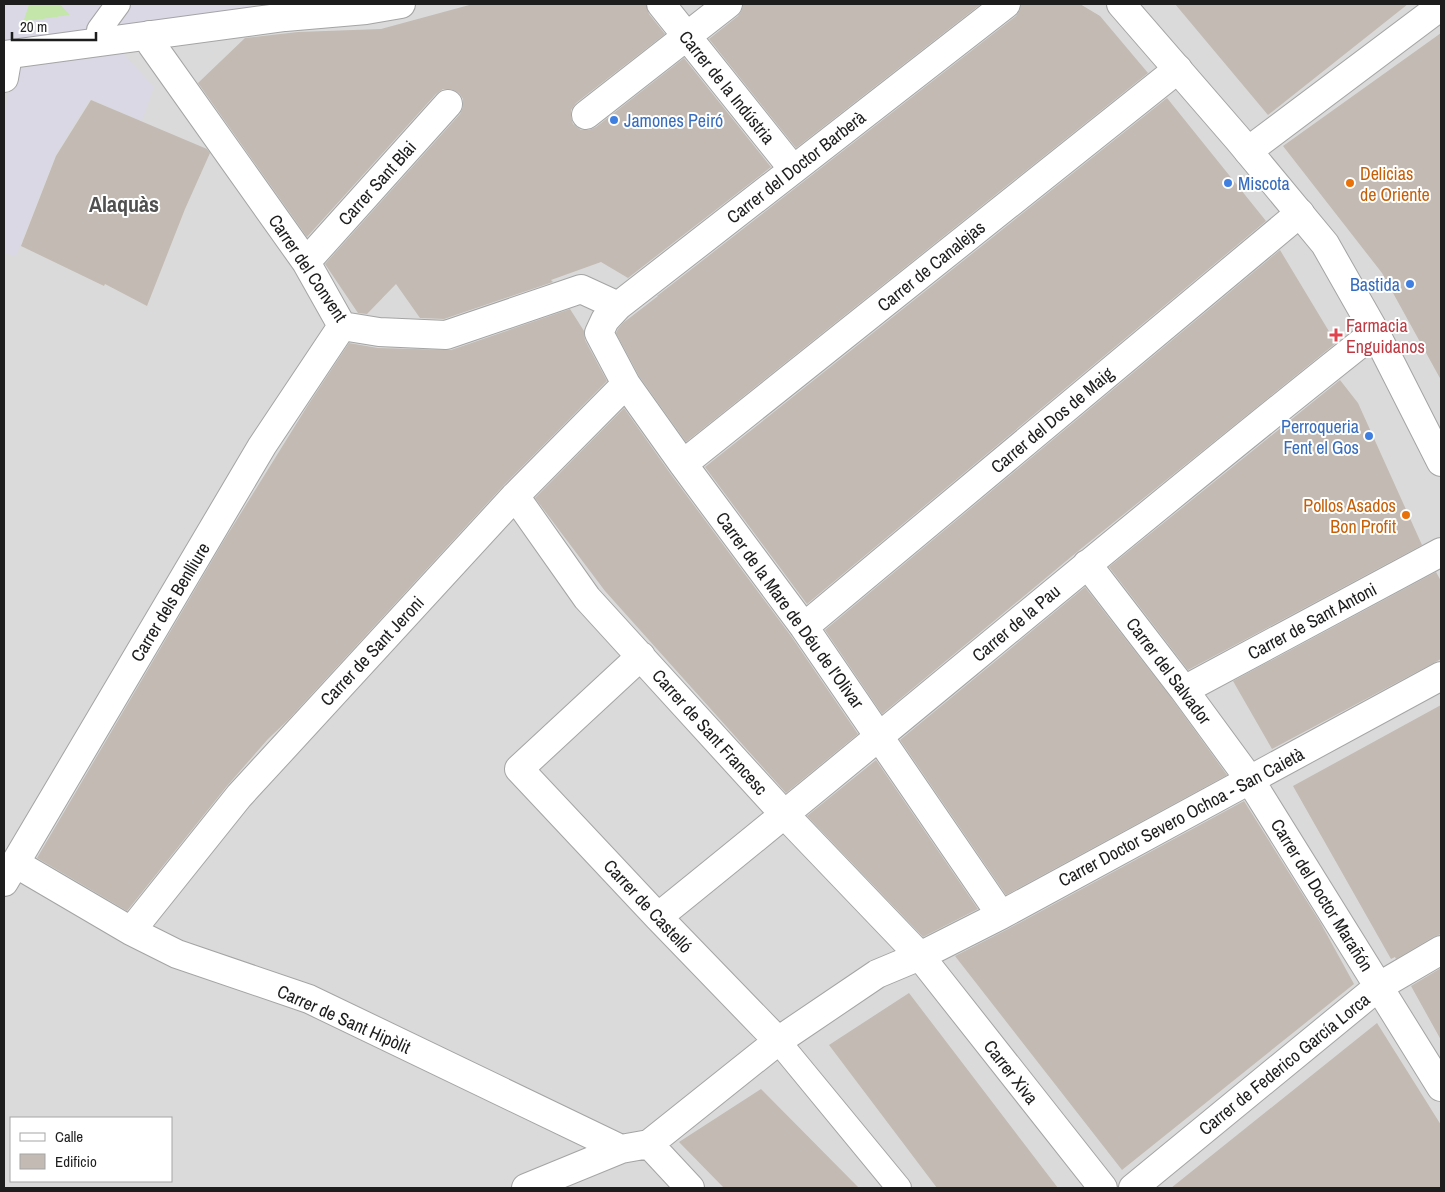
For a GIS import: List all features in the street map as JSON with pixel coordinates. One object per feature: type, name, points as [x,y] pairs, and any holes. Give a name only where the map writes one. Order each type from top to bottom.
[{"type":"street","points":[[99,30],[118,4]]},
{"type":"street","points":[[5,63],[100,41],[284,17],[366,10],[401,4]]},
{"type":"street","name":"Carrer de la Indústria","points":[[661,4],[793,169]]},
{"type":"street","points":[[586,115],[728,4]]},
{"type":"street","name":"Carrer del Doctor Barberà","points":[[618,306],[1006,4]]},
{"type":"street","points":[[1121,4],[1248,151],[1325,244],[1376,332],[1441,462]]},
{"type":"street","points":[[1248,151],[1441,6]]},
{"type":"street","name":"Carrer del Convent","points":[[150,35],[152,45],[306,262],[342,326],[379,332],[446,335],[581,289],[618,306]]},
{"type":"street","name":"Carrer de Canalejas","points":[[683,464],[1178,69]]},
{"type":"street","name":"Carrer Sant Blai","points":[[306,262],[448,104]]},
{"type":"street","name":"Carrer del Dos de Maig","points":[[804,627],[1300,214]]},
{"type":"street","name":"Carrer de la Mare de Déu de l'Olivar","points":[[618,306],[605,320],[598,333],[626,384],[804,627],[1001,915]]},
{"type":"street","name":"Carrer dels Benlliure","points":[[10,872],[262,446],[342,326]]},
{"type":"street","name":"Carrer de la Pau","points":[[658,917],[785,815],[1087,564],[1376,332]]},
{"type":"street","name":"Carrer de Sant Jeroni","points":[[131,931],[239,796],[515,496],[626,384]]},
{"type":"street","name":"Carrer de Sant Francesc","points":[[515,496],[587,598],[785,815],[920,956]]},
{"type":"street","name":"Carrer de Sant Antoni","points":[[1184,690],[1441,552]]},
{"type":"street","name":"Carrer del Salvador","points":[[1087,564],[1184,690],[1250,780]]},
{"type":"street","name":"Carrer de Castelló","points":[[641,656],[519,769],[778,1041]]},
{"type":"street","name":"Carrer Doctor Severo Ochoa - San Caietà","points":[[649,1144],[778,1041],[877,974],[920,956],[1001,915],[1441,676]]},
{"type":"street","name":"Carrer del Doctor Marañón","points":[[1250,780],[1441,1087]]},
{"type":"street","name":"Carrer de Sant Hipòlit","points":[[10,872],[177,954],[309,999],[621,1149]]},
{"type":"street","name":"Carrer de Federico García Lorca","points":[[1132,1188],[1378,987],[1441,950]]},
{"type":"street","name":"Carrer Xiva","points":[[920,956],[1103,1188]]},
{"type":"street","points":[[778,1041],[899,1188]]},
{"type":"street","points":[[526,1188],[621,1149],[649,1144],[690,1188]]},
{"type":"shaded area","points":[[4,4],[1441,4],[1441,1188],[4,1188]]},
{"type":"shaded area","points":[[4,4],[29,4],[23,22],[70,15],[60,4],[281,4],[4,42]]},
{"type":"shaded area","points":[[122,52],[154,87],[142,121],[90,99],[56,154],[16,256],[4,253],[4,120],[14,61]]},
{"type":"green space","points":[[29,4],[60,4],[70,15],[23,22]]},
{"type":"building","points":[[473,4],[646,4],[649,14],[665,34],[576,103],[571,110],[573,124],[581,130],[589,130],[596,127],[684,58],[771,167],[628,278],[601,262],[551,280],[553,282],[444,319],[420,318],[396,284],[367,314],[358,313],[325,264],[460,114],[463,107],[463,99],[459,93],[451,89],[443,89],[436,94],[307,237],[198,83],[245,38],[298,32],[381,29]]},
{"type":"building","points":[[743,4],[981,4],[796,148],[709,39],[738,16]]},
{"type":"building","points":[[1021,4],[1080,4],[1100,16],[1148,73],[686,442],[639,376],[616,333],[618,329],[657,296],[1016,16]]},
{"type":"building","points":[[1175,4],[1408,4],[1268,115]]},
{"type":"building","points":[[1441,33],[1441,380],[1382,273],[1283,146]]},
{"type":"building","points":[[1167,98],[1266,221],[807,604],[705,467]]},
{"type":"building","points":[[91,100],[207,149],[210,153],[185,209],[147,306],[105,284],[104,286],[21,246],[56,156]]},
{"type":"building","points":[[1280,250],[1336,343],[1077,552],[882,714],[825,630]]},
{"type":"building","points":[[570,309],[584,331],[585,340],[607,381],[504,485],[288,720],[268,739],[227,786],[127,911],[37,858],[223,542],[349,343],[378,348],[451,350]]},
{"type":"building","points":[[1340,380],[1358,403],[1422,545],[1188,670],[1109,567]]},
{"type":"building","points":[[624,408],[791,636],[858,734],[786,793],[605,591],[535,498]]},
{"type":"building","points":[[1436,572],[1441,581],[1441,659],[1272,749],[1233,681]]},
{"type":"building","points":[[1085,587],[1172,699],[1227,775],[1006,895],[900,740]]},
{"type":"building","points":[[1441,705],[1441,934],[1396,959],[1395,957],[1391,959],[1293,786]]},
{"type":"building","points":[[876,760],[978,909],[923,937],[807,816]]},
{"type":"building","points":[[1244,801],[1320,922],[1354,984],[1122,1170],[955,956]]},
{"type":"building","points":[[1441,968],[1441,1040],[1411,986]]},
{"type":"building","points":[[909,993],[1058,1188],[937,1188],[829,1045]]},
{"type":"building","points":[[1377,1023],[1441,1125],[1441,1188],[1171,1188]]},
{"type":"building","points":[[761,1089],[859,1188],[724,1188],[679,1142]]},
{"type":"place","name":"Jamones Peiró","points":[[614,120]]},
{"type":"place","name":"Miscota","points":[[1228,183]]},
{"type":"place","name":"Delicias de Oriente","points":[[1350,183]]},
{"type":"place","name":"Bastida","points":[[1410,284]]},
{"type":"place","name":"Farmacia Enguidanos","points":[[1336,335]]},
{"type":"place","name":"Perroqueria Fent el Gos","points":[[1369,436]]},
{"type":"place","name":"Pollos Asados Bon Profit","points":[[1406,515]]},
{"type":"district","name":"Alaquàs","points":[[124,204]]}]
